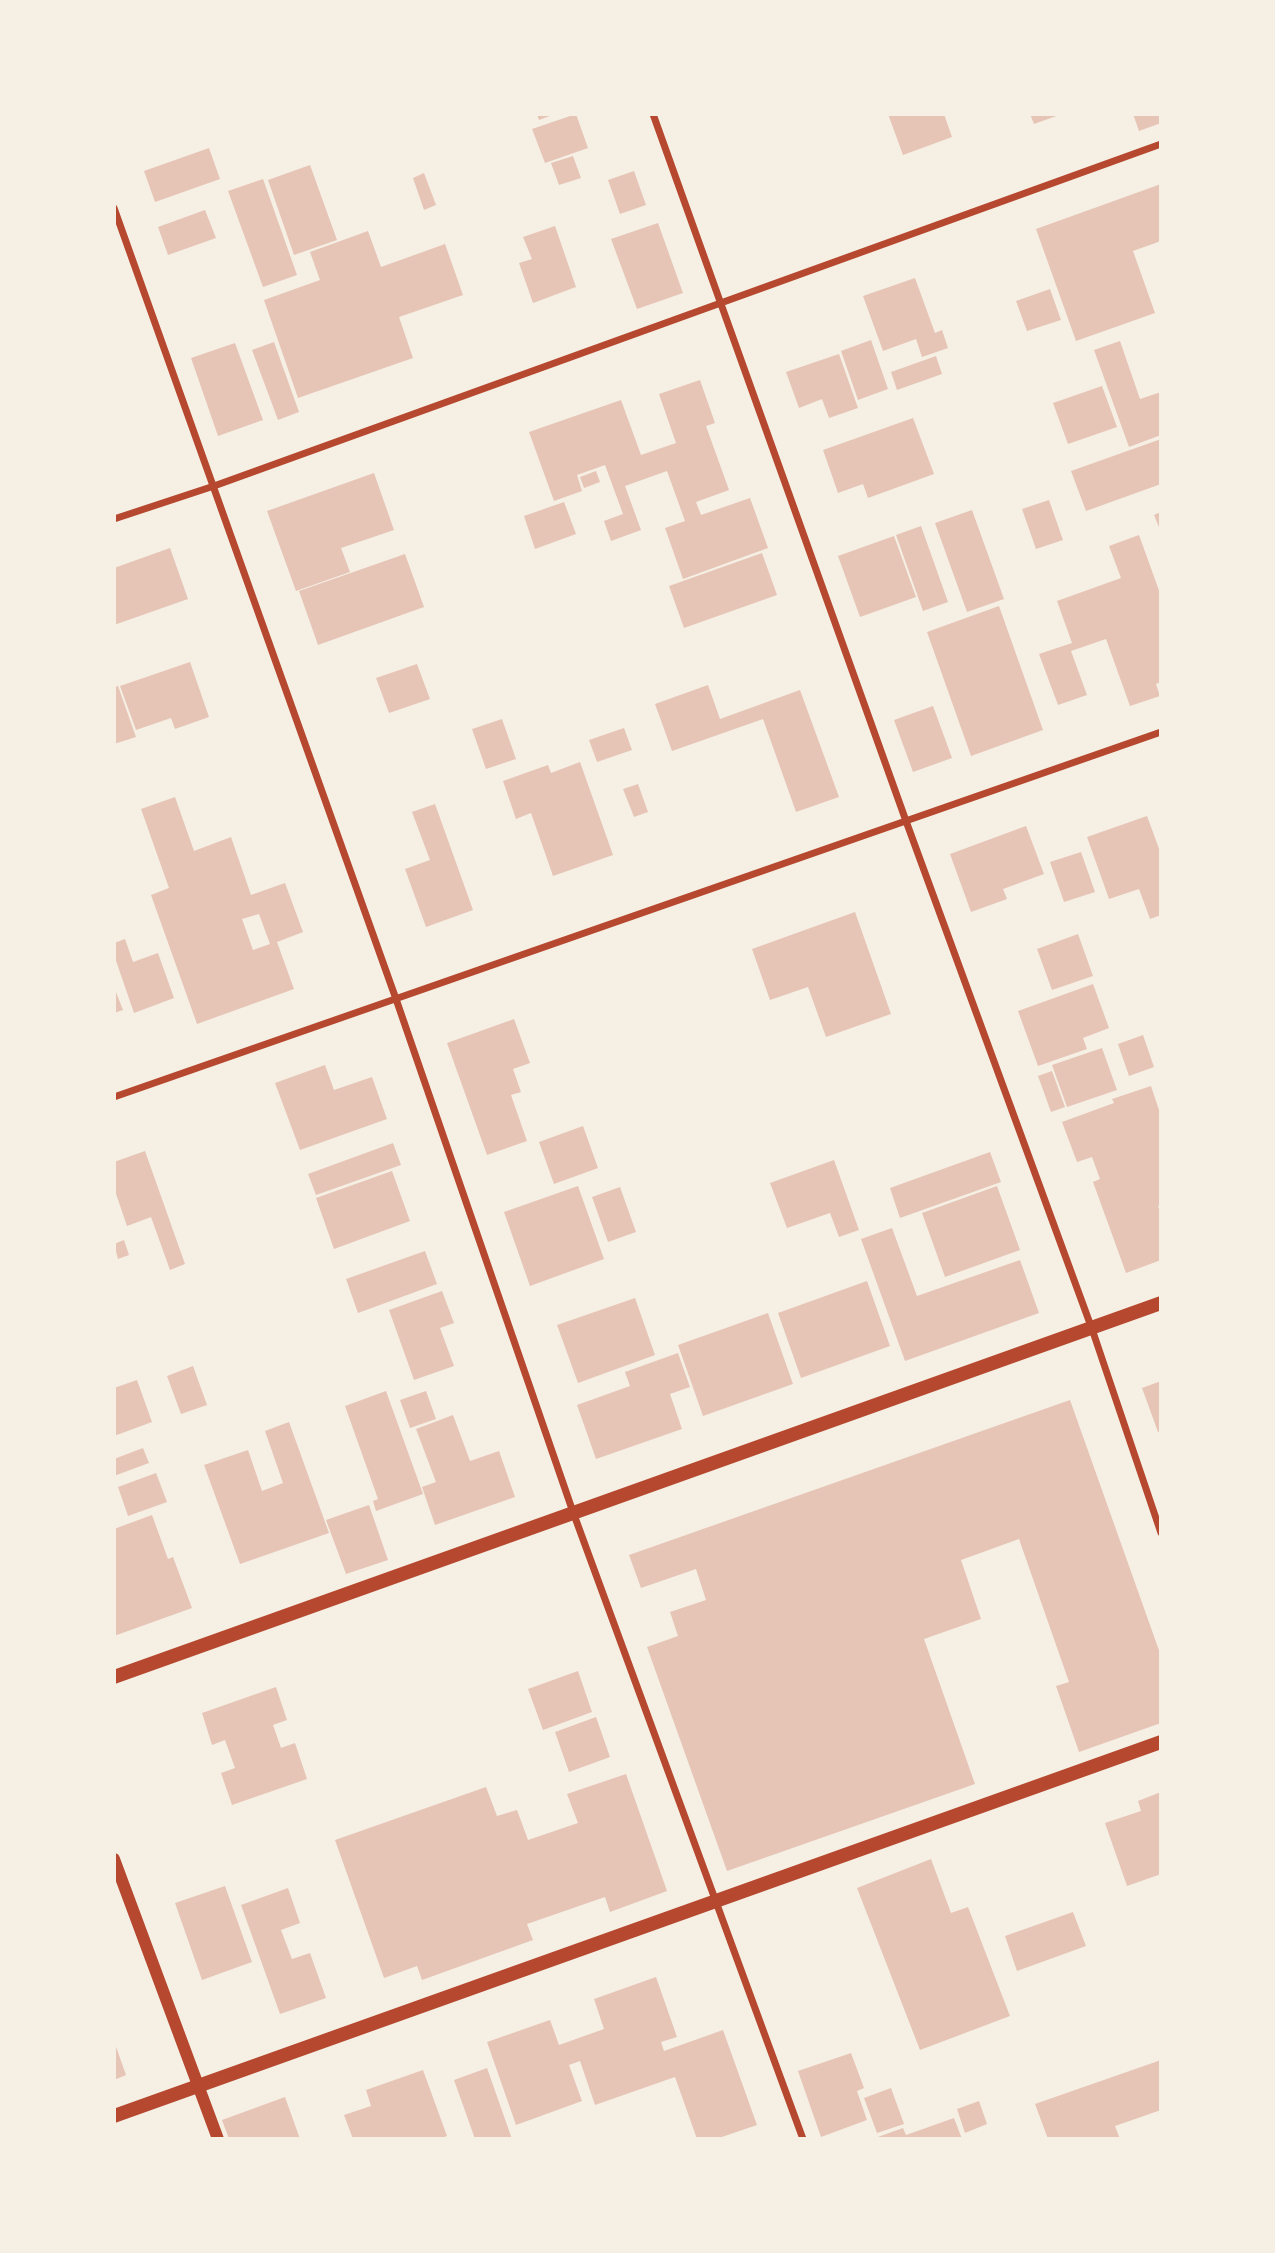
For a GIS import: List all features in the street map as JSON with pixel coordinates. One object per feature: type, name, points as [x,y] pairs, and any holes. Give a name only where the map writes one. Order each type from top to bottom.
[{"type":"main road","points":[[114,1677],[1161,1303]]},
{"type":"main road","points":[[114,2116],[1161,1742]]},
{"type":"street","points":[[653,114],[905,821],[1092,1329],[1161,1532]]},
{"type":"street","points":[[114,519],[214,486],[1161,144]]},
{"type":"street","points":[[114,208],[396,999],[573,1512],[803,2139]]},
{"type":"street","points":[[114,1097],[1161,732]]},
{"type":"street","points":[[114,1858],[218,2139]]},
{"type":"building","points":[[537,114],[555,114],[539,120]]},
{"type":"building","points":[[576,114],[588,148],[545,163],[532,129]]},
{"type":"building","points":[[888,114],[944,114],[952,137],[903,155]]},
{"type":"building","points":[[1030,114],[1062,114],[1034,124]]},
{"type":"building","points":[[1133,114],[1161,114],[1161,123],[1139,131]]},
{"type":"building","points":[[209,148],[220,179],[155,202],[144,171]]},
{"type":"building","points":[[573,156],[581,178],[559,185],[551,163]]},
{"type":"building","points":[[310,165],[337,240],[294,255],[268,180]]},
{"type":"building","points":[[634,171],[646,205],[620,214],[608,180]]},
{"type":"building","points":[[424,173],[436,205],[424,210],[413,178]]},
{"type":"building","points":[[263,179],[297,275],[263,287],[228,191]]},
{"type":"building","points":[[1161,184],[1161,241],[1133,251],[1155,313],[1076,341],[1036,229]]},
{"type":"building","points":[[205,210],[216,238],[168,255],[158,227]]},
{"type":"building","points":[[658,223],[683,293],[637,309],[611,239]]},
{"type":"building","points":[[555,226],[576,287],[533,303],[519,263],[532,259],[523,237]]},
{"type":"building","points":[[368,231],[381,267],[445,244],[463,295],[399,317],[413,358],[298,398],[264,300],[320,280],[310,252]]},
{"type":"building","points":[[915,278],[935,333],[942,330],[948,348],[922,357],[916,339],[883,351],[863,296]]},
{"type":"building","points":[[1050,289],[1061,320],[1027,331],[1016,301]]},
{"type":"building","points":[[871,340],[888,389],[858,400],[841,351]]},
{"type":"building","points":[[1120,341],[1140,399],[1161,392],[1161,435],[1129,447],[1094,350]]},
{"type":"building","points":[[274,342],[299,412],[278,420],[252,350]]},
{"type":"building","points":[[235,343],[263,420],[218,436],[191,358]]},
{"type":"building","points":[[839,354],[858,408],[829,418],[822,399],[799,408],[786,372]]},
{"type":"building","points":[[936,356],[942,374],[897,390],[891,372]]},
{"type":"building","points":[[700,380],[715,423],[706,426],[729,490],[696,502],[701,515],[750,498],[768,548],[683,579],[665,528],[685,521],[667,471],[625,486],[641,530],[611,541],[604,521],[623,514],[605,465],[577,475],[582,491],[554,501],[529,432],[621,400],[641,455],[676,443],[659,394]]},
{"type":"building","points":[[1102,386],[1117,427],[1068,444],[1053,403]]},
{"type":"building","points":[[913,418],[934,474],[868,498],[863,484],[838,493],[823,450]]},
{"type":"building","points":[[1161,439],[1161,484],[1086,511],[1071,471]]},
{"type":"building","points":[[596,471],[600,482],[584,488],[580,477]]},
{"type":"building","points":[[374,473],[394,530],[341,548],[350,572],[296,591],[267,511]]},
{"type":"building","points":[[1049,500],[1063,540],[1036,549],[1022,509]]},
{"type":"building","points":[[564,502],[576,534],[535,549],[524,516]]},
{"type":"building","points":[[972,510],[1004,599],[967,612],[935,523]]},
{"type":"building","points":[[1161,512],[1161,532],[1154,515]]},
{"type":"building","points":[[921,526],[948,602],[923,611],[896,535]]},
{"type":"building","points":[[1139,535],[1161,596],[1161,682],[1156,684],[1160,696],[1130,706],[1106,639],[1071,651],[1087,695],[1058,705],[1039,654],[1072,643],[1057,601],[1121,578],[1109,546]]},
{"type":"building","points":[[894,536],[916,597],[860,617],[838,556]]},
{"type":"building","points":[[170,548],[188,599],[114,625],[114,568]]},
{"type":"building","points":[[762,553],[777,595],[684,628],[669,586]]},
{"type":"building","points":[[405,554],[424,607],[318,645],[299,591]]},
{"type":"building","points":[[999,606],[1043,730],[971,756],[927,632]]},
{"type":"building","points":[[190,662],[209,717],[175,729],[171,718],[136,730],[120,686]]},
{"type":"building","points":[[417,664],[430,699],[389,713],[376,678]]},
{"type":"building","points":[[708,685],[720,719],[800,690],[839,797],[796,812],[763,719],[672,751],[655,704]]},
{"type":"building","points":[[118,686],[136,737],[114,744],[114,687]]},
{"type":"building","points":[[933,706],[952,758],[913,772],[894,720]]},
{"type":"building","points":[[502,719],[516,759],[486,769],[472,729]]},
{"type":"building","points":[[624,728],[632,750],[597,762],[589,740]]},
{"type":"building","points":[[580,762],[613,855],[553,876],[531,813],[516,819],[503,781],[548,765],[551,773]]},
{"type":"building","points":[[638,784],[648,812],[634,817],[623,789]]},
{"type":"building","points":[[175,797],[194,851],[231,837],[251,895],[285,883],[303,932],[277,942],[294,989],[197,1024],[151,895],[169,888],[141,809]],"holes":[[[259,914],[270,944],[253,950],[242,919]]]},
{"type":"building","points":[[435,804],[473,910],[426,927],[405,869],[430,860],[412,812]]},
{"type":"building","points":[[1147,816],[1161,854],[1161,915],[1150,919],[1139,889],[1109,899],[1087,837]]},
{"type":"building","points":[[1026,826],[1044,874],[1003,889],[1007,899],[971,912],[950,854]]},
{"type":"building","points":[[1081,852],[1095,892],[1064,902],[1050,862]]},
{"type":"building","points":[[855,912],[891,1014],[826,1037],[808,987],[770,1000],[752,949]]},
{"type":"building","points":[[1078,934],[1093,976],[1052,990],[1037,949]]},
{"type":"building","points":[[125,939],[133,962],[158,953],[174,998],[134,1013],[114,955],[114,943]]},
{"type":"building","points":[[1093,984],[1109,1028],[1083,1038],[1087,1049],[1038,1066],[1018,1011]]},
{"type":"building","points":[[114,987],[123,1010],[114,1013]]},
{"type":"building","points":[[514,1019],[530,1063],[513,1069],[521,1092],[511,1095],[527,1141],[487,1155],[447,1043]]},
{"type":"building","points":[[1143,1035],[1154,1067],[1129,1076],[1118,1044]]},
{"type":"building","points":[[1102,1048],[1117,1090],[1067,1107],[1052,1065]]},
{"type":"building","points":[[325,1065],[334,1090],[372,1077],[387,1119],[300,1150],[275,1083]]},
{"type":"building","points":[[1052,1071],[1065,1107],[1051,1112],[1038,1076]]},
{"type":"building","points":[[1151,1086],[1161,1116],[1161,1205],[1158,1206],[1161,1216],[1161,1260],[1126,1273],[1093,1182],[1100,1179],[1092,1157],[1077,1162],[1062,1122],[1114,1103],[1112,1099]]},
{"type":"building","points":[[583,1126],[598,1168],[554,1184],[539,1142]]},
{"type":"building","points":[[393,1143],[401,1165],[316,1195],[308,1174]]},
{"type":"building","points":[[145,1151],[185,1264],[170,1270],[151,1217],[127,1226],[114,1188],[114,1162]]},
{"type":"building","points":[[990,1152],[1001,1182],[900,1218],[890,1188]]},
{"type":"building","points":[[834,1160],[859,1230],[839,1237],[830,1213],[787,1228],[770,1183]]},
{"type":"building","points":[[392,1171],[410,1221],[334,1249],[316,1198]]},
{"type":"building","points":[[578,1186],[604,1259],[530,1286],[504,1212]]},
{"type":"building","points":[[997,1186],[1020,1250],[945,1277],[922,1213]]},
{"type":"building","points":[[620,1187],[636,1232],[608,1242],[592,1197]]},
{"type":"building","points":[[892,1228],[917,1296],[1020,1260],[1039,1313],[905,1361],[861,1239]]},
{"type":"building","points":[[124,1240],[129,1255],[118,1259],[114,1244]]},
{"type":"building","points":[[425,1251],[437,1284],[358,1313],[346,1279]]},
{"type":"building","points":[[867,1281],[890,1346],[801,1378],[778,1313]]},
{"type":"building","points":[[442,1291],[454,1323],[440,1328],[454,1366],[414,1380],[389,1310]]},
{"type":"building","points":[[635,1298],[655,1355],[578,1383],[557,1325]]},
{"type":"building","points":[[768,1313],[793,1384],[703,1416],[678,1345]]},
{"type":"building","points":[[678,1353],[690,1387],[670,1394],[682,1429],[596,1459],[577,1405],[630,1386],[625,1372]]},
{"type":"building","points":[[193,1366],[207,1405],[181,1414],[167,1376]]},
{"type":"building","points":[[137,1380],[152,1422],[114,1436],[114,1388]]},
{"type":"building","points":[[1161,1381],[1161,1431],[1158,1432],[1142,1388]]},
{"type":"building","points":[[386,1391],[423,1494],[376,1511],[373,1501],[378,1499],[345,1406]]},
{"type":"building","points":[[426,1391],[436,1419],[410,1428],[400,1400]]},
{"type":"building","points":[[1070,1400],[1161,1656],[1161,1723],[1079,1752],[1056,1686],[1069,1682],[1019,1539],[961,1560],[981,1619],[924,1639],[975,1784],[727,1871],[647,1647],[678,1636],[670,1612],[706,1600],[696,1569],[641,1588],[629,1555]]},
{"type":"building","points":[[453,1415],[470,1461],[499,1451],[515,1497],[435,1525],[422,1487],[436,1482],[416,1429]]},
{"type":"building","points":[[289,1422],[329,1533],[240,1564],[204,1465],[248,1450],[262,1491],[283,1483],[265,1431]]},
{"type":"building","points":[[143,1448],[149,1463],[114,1476],[114,1459]]},
{"type":"building","points":[[156,1473],[167,1502],[128,1516],[118,1487]]},
{"type":"building","points":[[369,1505],[388,1560],[346,1574],[326,1520]]},
{"type":"building","points":[[152,1515],[168,1559],[173,1557],[192,1608],[114,1636],[114,1529]]},
{"type":"building","points":[[578,1671],[592,1712],[543,1730],[528,1689]]},
{"type":"building","points":[[276,1687],[287,1720],[273,1725],[281,1748],[295,1743],[307,1779],[232,1805],[221,1773],[235,1768],[225,1740],[212,1745],[202,1713]]},
{"type":"building","points":[[596,1717],[610,1757],[569,1772],[555,1732]]},
{"type":"building","points":[[626,1774],[667,1891],[610,1912],[605,1897],[527,1924],[533,1940],[422,1980],[417,1966],[384,1978],[335,1840],[486,1787],[497,1816],[517,1810],[528,1840],[578,1823],[567,1794]]},
{"type":"building","points":[[1161,1792],[1161,1874],[1127,1886],[1105,1823],[1141,1811],[1138,1801]]},
{"type":"building","points":[[931,1859],[951,1913],[968,1907],[1010,2016],[920,2050],[857,1888]]},
{"type":"building","points":[[225,1886],[252,1962],[202,1980],[175,1903]]},
{"type":"building","points":[[288,1888],[300,1923],[281,1930],[292,1959],[310,1953],[326,1998],[280,2014],[241,1905]]},
{"type":"building","points":[[1073,1912],[1086,1946],[1017,1971],[1005,1936]]},
{"type":"building","points":[[656,1977],[677,2037],[661,2042],[664,2051],[723,2030],[757,2125],[716,2139],[697,2139],[675,2077],[595,2105],[580,2061],[569,2065],[582,2101],[516,2125],[487,2042],[550,2020],[559,2045],[604,2029],[594,1999]]},
{"type":"building","points":[[114,2041],[126,2075],[114,2080]]},
{"type":"building","points":[[851,2053],[864,2088],[857,2091],[867,2120],[821,2137],[798,2071]]},
{"type":"building","points":[[1161,2060],[1161,2110],[1115,2126],[1120,2139],[1048,2139],[1035,2104]]},
{"type":"building","points":[[487,2068],[512,2139],[475,2139],[454,2080]]},
{"type":"building","points":[[423,2070],[447,2136],[439,2139],[353,2139],[344,2115],[371,2106],[366,2090]]},
{"type":"building","points":[[891,2088],[904,2124],[877,2133],[864,2098]]},
{"type":"building","points":[[285,2097],[300,2139],[229,2139],[222,2120]]},
{"type":"building","points":[[979,2101],[987,2124],[965,2133],[957,2109]]},
{"type":"building","points":[[954,2118],[962,2139],[872,2139],[903,2128],[906,2135]]}]
